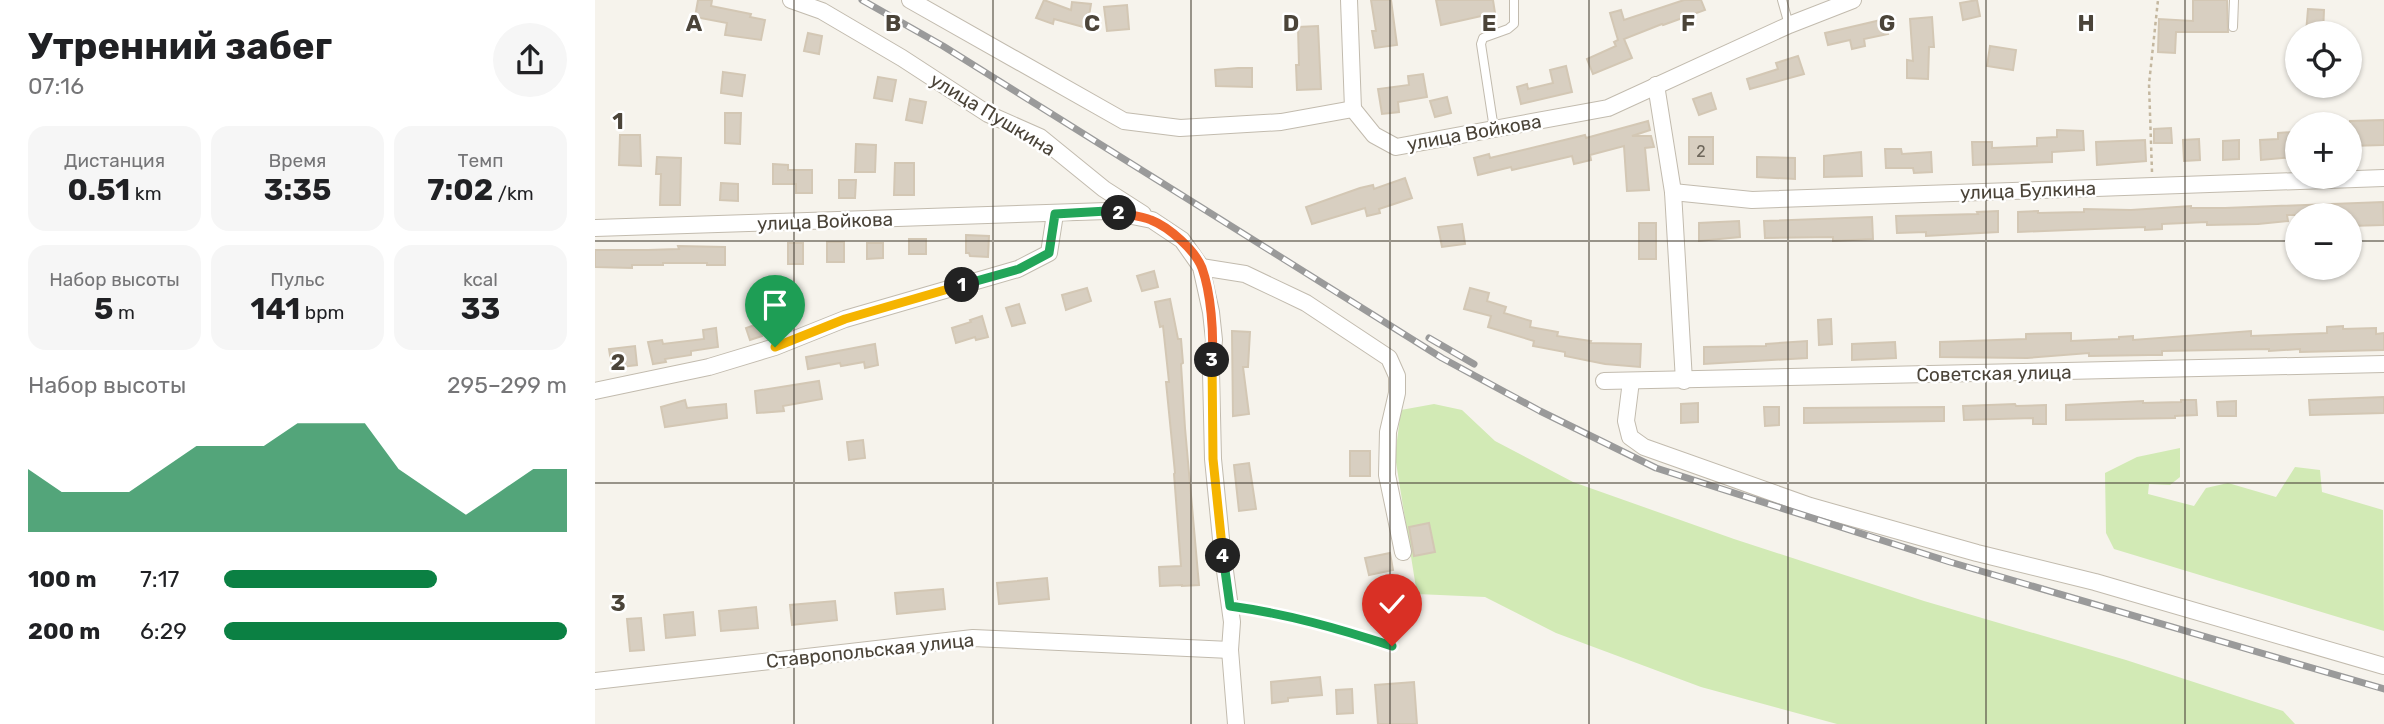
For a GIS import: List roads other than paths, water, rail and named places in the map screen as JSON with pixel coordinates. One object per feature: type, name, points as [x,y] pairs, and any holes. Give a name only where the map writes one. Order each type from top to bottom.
[{"type":"street","name":"улица Пушкина","points":[[791,0],[822,11],[902,58],[988,114],[1040,137],[1104,189],[1182,240],[1202,267]]},
{"type":"street","points":[[910,0],[1124,121],[1180,128],[1268,123],[1353,109],[1349,0]]},
{"type":"street","name":"улица Войкова","points":[[1353,109],[1374,135],[1396,147],[1608,108],[1789,25],[1853,0]]},
{"type":"street","points":[[1656,85],[1672,192],[1684,381]]},
{"type":"street","name":"улица Булкина","points":[[1672,192],[1752,200],[2384,178]]},
{"type":"street","name":"улица Войкова","points":[[595,228],[1107,211],[1152,220]]},
{"type":"street","points":[[595,391],[709,367],[775,347],[845,319],[1019,269],[1049,253],[1055,214]]},
{"type":"street","points":[[1236,724],[1230,650],[1232,622],[1213,459],[1211,372],[1214,340],[1202,267],[1245,274],[1306,303],[1389,358],[1397,376],[1398,393],[1388,432],[1387,475],[1403,552]]},
{"type":"street","name":"Советская улица","points":[[1604,381],[2384,364]]},
{"type":"street","points":[[1631,381],[1626,421],[1630,437],[1644,447],[1810,506],[1977,554],[2095,582],[2384,666]]},
{"type":"street","name":"Ставропольская улица","points":[[595,681],[973,638],[1230,650]]},
{"type":"lane","points":[[1494,129],[1481,44],[1483,38],[1514,24],[1514,0]]},
{"type":"lane","points":[[1782,0],[1789,25]]},
{"type":"lane","points":[[2233,27],[2234,0]]},
{"type":"lane","points":[[1230,606],[1274,612],[1330,625],[1392,646]]},
{"type":"railway","points":[[862,0],[943,46],[1442,358],[1540,411],[1656,468],[1950,562],[2384,689]]},
{"type":"railway","points":[[1429,338],[1474,364]]}]
